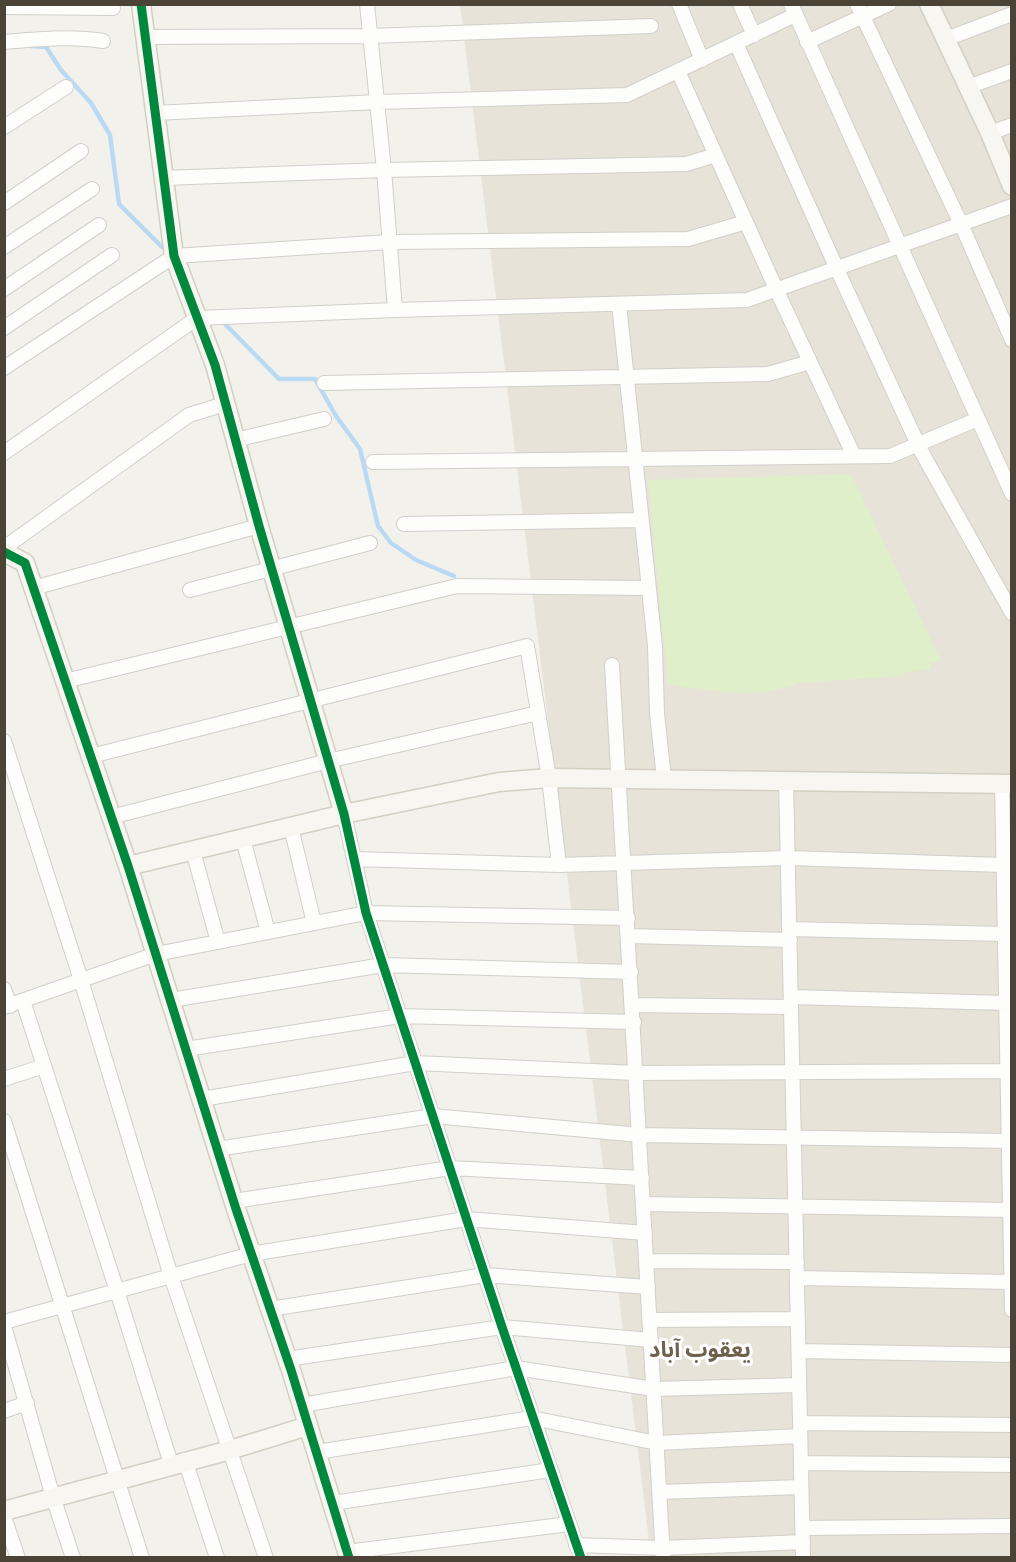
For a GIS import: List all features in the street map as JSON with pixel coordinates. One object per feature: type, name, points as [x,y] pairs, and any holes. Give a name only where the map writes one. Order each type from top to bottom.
[{"type":"street","points":[[141,4],[174,256],[215,365],[259,526],[344,814],[366,913],[532,1418],[579,1551],[663,1552],[803,1535],[1011,1526]]},
{"type":"street","points":[[367,4],[384,170],[394,310]]},
{"type":"street","points":[[679,4],[702,60]]},
{"type":"street","points":[[740,4],[754,35]]},
{"type":"street","points":[[807,42],[860,11],[889,4]]},
{"type":"street","points":[[929,4],[1008,167],[1011,186]]},
{"type":"street","points":[[4,7],[113,8]]},
{"type":"street","points":[[154,113],[377,102],[627,95],[754,35],[793,10],[1011,494]]},
{"type":"street","points":[[860,11],[961,224],[1011,340]]},
{"type":"street","points":[[946,39],[1011,14]]},
{"type":"street","points":[[144,37],[370,36],[651,26]]},
{"type":"street","points":[[4,42],[60,39],[103,41]]},
{"type":"street","points":[[736,43],[918,444],[1011,613]]},
{"type":"street","points":[[678,70],[854,456]]},
{"type":"street","points":[[968,87],[1011,71]]},
{"type":"street","points":[[4,127],[66,87]]},
{"type":"street","points":[[990,133],[1011,125]]},
{"type":"street","points":[[4,203],[81,151]]},
{"type":"street","points":[[163,178],[384,170],[686,165],[716,155]]},
{"type":"street","points":[[4,247],[92,189]]},
{"type":"street","points":[[4,453],[197,318],[747,300],[1011,206]]},
{"type":"street","points":[[4,368],[174,256],[389,242],[688,239],[746,222]]},
{"type":"street","points":[[4,289],[99,225]]},
{"type":"street","points":[[4,328],[112,255]]},
{"type":"street","points":[[619,304],[655,646],[657,713],[664,779]]},
{"type":"street","points":[[324,383],[768,374],[810,362]]},
{"type":"street","points":[[225,404],[189,415],[4,550],[25,563],[128,866],[217,1149],[302,1405],[348,1555],[569,1524]]},
{"type":"street","points":[[235,440],[324,419]]},
{"type":"street","points":[[373,462],[890,456],[978,419]]},
{"type":"street","points":[[404,524],[642,520]]},
{"type":"street","points":[[33,588],[259,526]]},
{"type":"street","points":[[190,590],[370,543]]},
{"type":"street","points":[[65,681],[457,586],[649,588]]},
{"type":"street","points":[[91,756],[527,646],[549,778],[559,865]]},
{"type":"street","points":[[612,665],[663,1552]]},
{"type":"street","points":[[111,817],[328,761],[538,712]]},
{"type":"street","points":[[4,741],[81,980],[171,1276],[266,1557]]},
{"type":"street","points":[[128,866],[344,814],[499,782],[549,778],[1007,784],[1004,865],[1011,1310]]},
{"type":"street","points":[[786,781],[803,1557]]},
{"type":"street","points":[[291,827],[314,923]]},
{"type":"street","points":[[243,839],[268,932]]},
{"type":"street","points":[[193,851],[218,942]]},
{"type":"street","points":[[354,859],[559,865],[788,858],[1004,865]]},
{"type":"street","points":[[12,1005],[156,954],[366,913],[628,918]]},
{"type":"street","points":[[629,936],[1005,934]]},
{"type":"street","points":[[171,1000],[383,965],[631,972]]},
{"type":"street","points":[[4,989],[44,1066],[117,1291],[178,1462],[217,1557]]},
{"type":"street","points":[[633,1005],[791,1002],[1006,1003]]},
{"type":"street","points":[[186,1049],[400,1016],[634,1022]]},
{"type":"street","points":[[202,1099],[415,1063],[637,1073],[1007,1071]]},
{"type":"street","points":[[4,1079],[44,1066]]},
{"type":"street","points":[[217,1149],[433,1116],[640,1135],[1009,1141]]},
{"type":"street","points":[[4,1121],[141,1557]]},
{"type":"street","points":[[234,1201],[450,1168],[642,1178]]},
{"type":"street","points":[[644,1204],[1010,1210]]},
{"type":"street","points":[[73,1557],[53,1497],[4,1324],[251,1254],[466,1219],[645,1233]]},
{"type":"street","points":[[647,1261],[796,1262]]},
{"type":"street","points":[[270,1309],[485,1275],[648,1287]]},
{"type":"street","points":[[797,1278],[1011,1282]]},
{"type":"street","points":[[650,1320],[798,1319]]},
{"type":"street","points":[[287,1359],[502,1326],[651,1340]]},
{"type":"street","points":[[799,1351],[1011,1355]]},
{"type":"street","points":[[302,1405],[516,1368],[654,1389],[799,1384]]},
{"type":"street","points":[[4,1411],[27,1403]]},
{"type":"street","points":[[317,1452],[532,1418],[657,1443],[800,1430],[1011,1425]]},
{"type":"street","points":[[4,1511],[178,1462],[230,1450],[308,1426]]},
{"type":"street","points":[[801,1463],[1011,1465]]},
{"type":"street","points":[[333,1503],[550,1470]]},
{"type":"street","points":[[659,1492],[801,1486]]},
{"type":"street","points":[[4,1517],[18,1557]]},
{"type":"shaded area","points":[[460,5],[1011,5],[1011,1557],[651,1557]]},
{"type":"green space","points":[[851,474],[941,661],[930,663],[931,669],[904,672],[904,676],[798,683],[751,693],[668,685],[648,480]]},
{"type":"waterway","points":[[31,46],[46,47],[61,70],[91,103],[110,135],[119,204],[162,247]]},
{"type":"waterway","points":[[224,323],[279,379],[315,379],[336,416],[360,449],[378,526],[391,543],[416,560],[454,576]]},
{"type":"cycle path","points":[[141,4],[174,256],[215,365],[259,526],[344,814],[366,913],[502,1327],[581,1558]]},
{"type":"cycle path","points":[[4,552],[25,563],[128,866],[236,1209],[291,1370],[349,1558]]},
{"type":"district","name":"یعقوب آباد","points":[[700,1351]]}]
